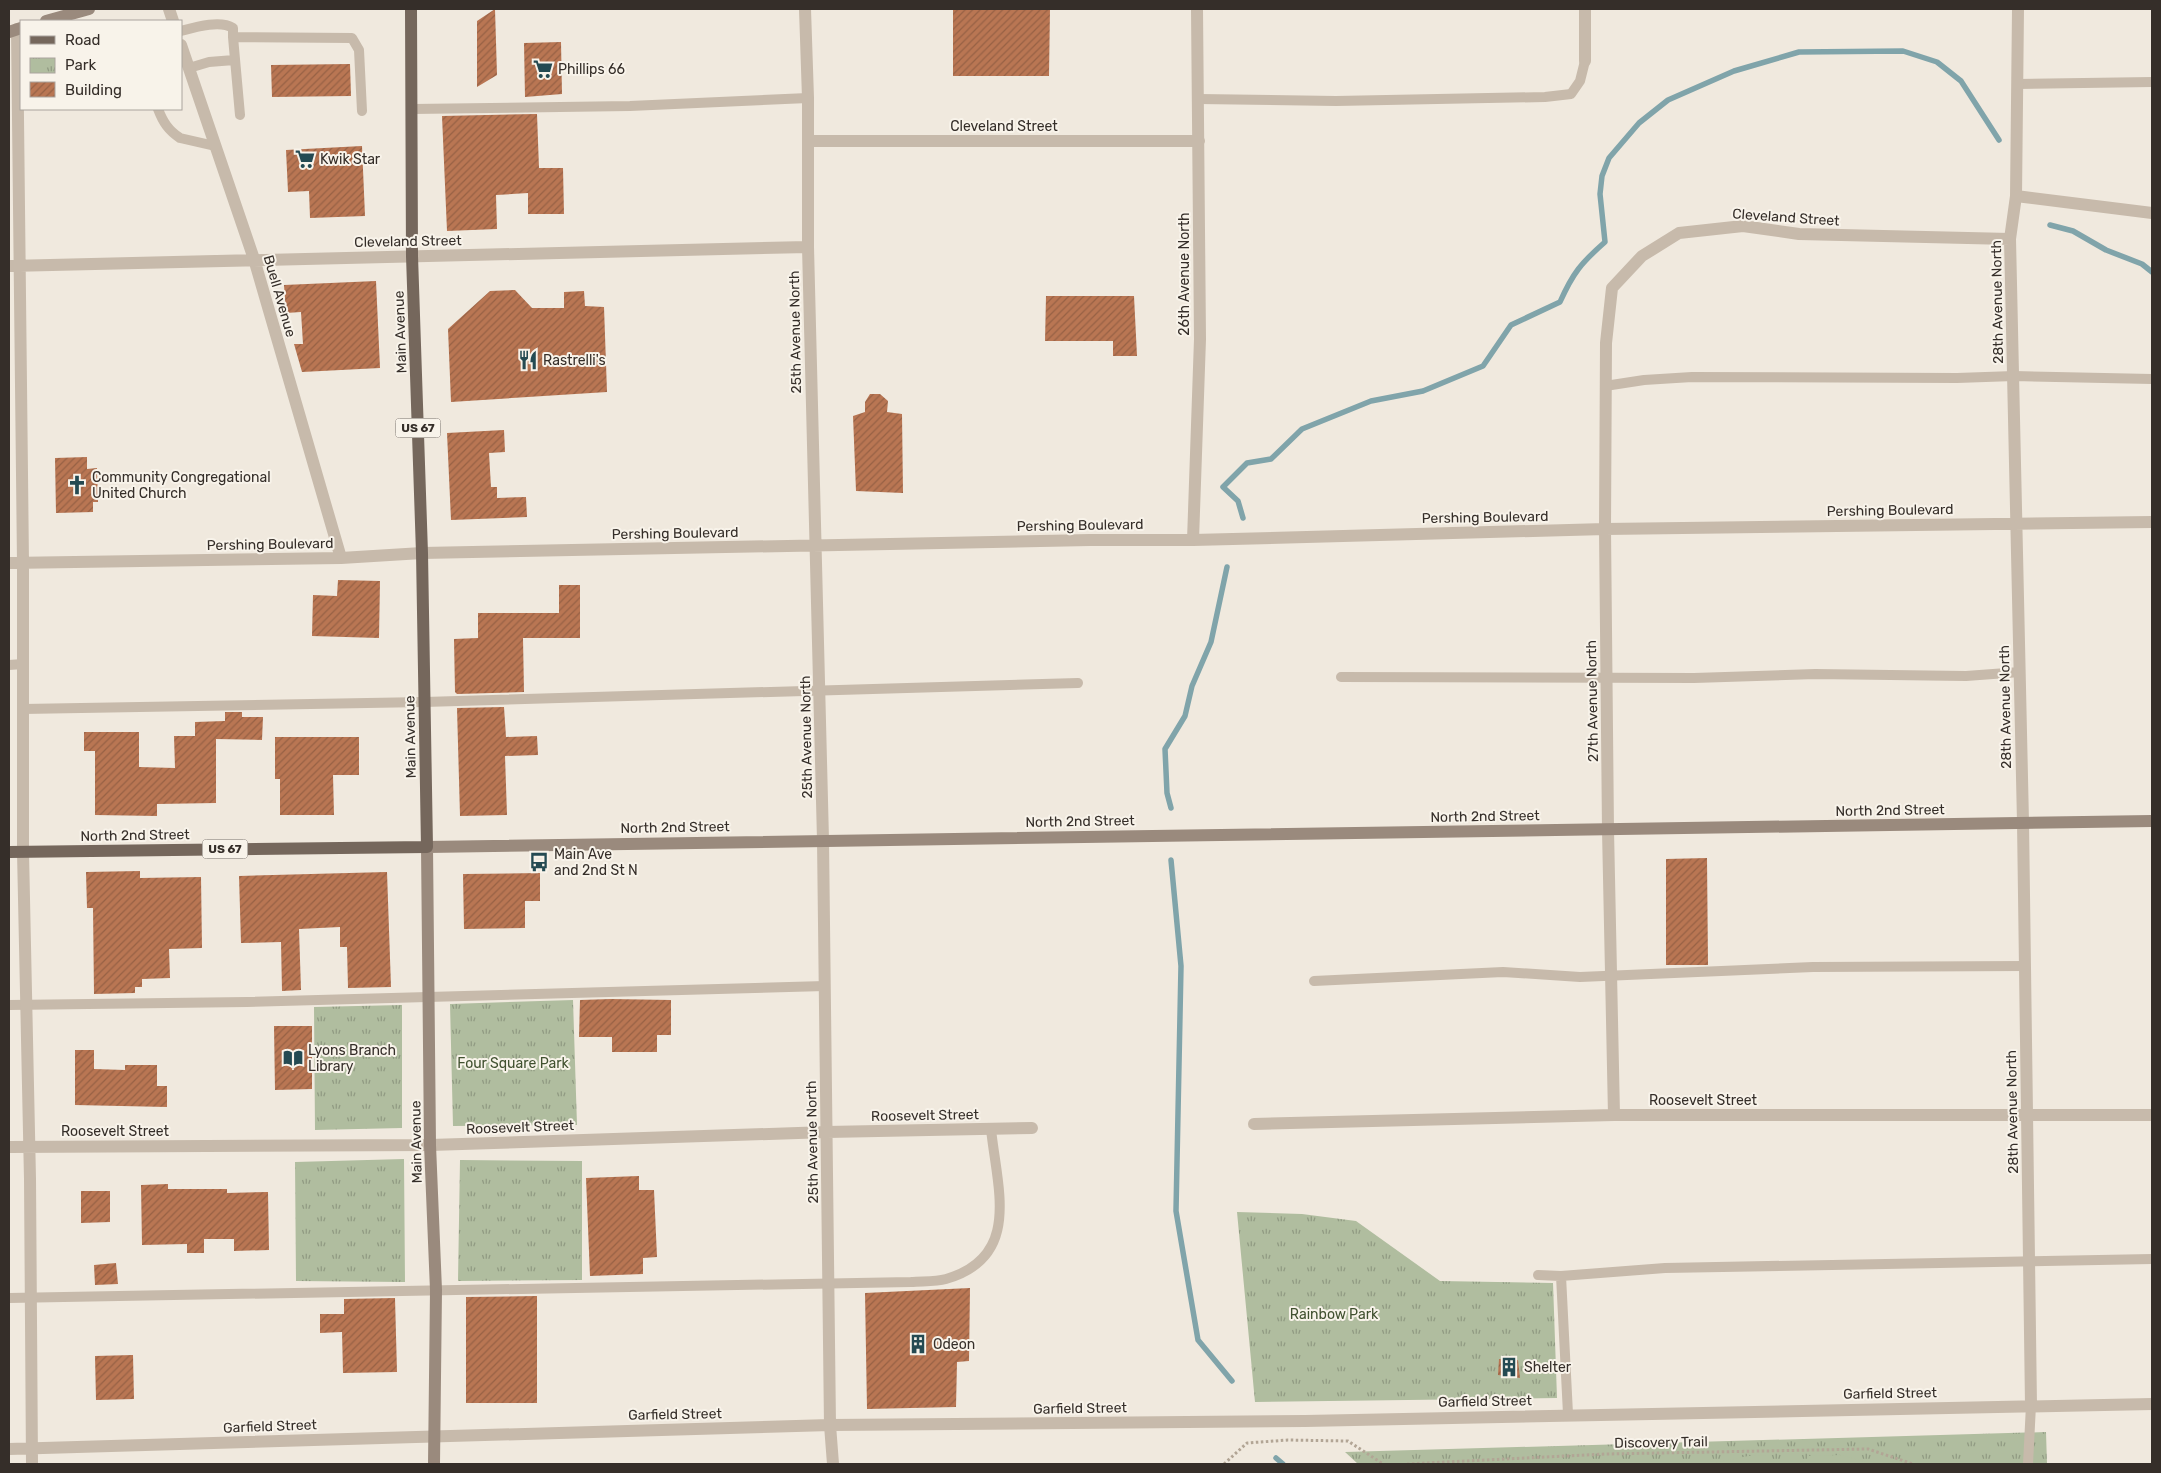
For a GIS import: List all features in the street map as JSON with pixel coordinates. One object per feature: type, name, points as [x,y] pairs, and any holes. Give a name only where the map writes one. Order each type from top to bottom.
[{"type":"main road","name":"Main Avenue","points":[[411,9],[412,256],[422,553],[427,847]]},
{"type":"main road","name":"North 2nd Street","points":[[9,852],[427,847]]},
{"type":"street","points":[[50,20],[89,9]]},
{"type":"street","name":"25th Avenue North","points":[[806,9],[808,247],[820,692],[830,1425],[833,1464]]},
{"type":"street","name":"26th Avenue North","points":[[1193,540],[1200,339],[1200,142],[1197,9]]},
{"type":"street","points":[[1585,9],[1585,61]]},
{"type":"street","name":"28th Avenue North","points":[[2018,9],[2016,196],[2010,239],[2020,672],[2031,1405]]},
{"type":"street","points":[[16,30],[20,82],[14,266],[23,563],[23,852],[29,1146],[32,1464]]},
{"type":"street","name":"Buell Avenue","points":[[182,48],[254,259],[341,558]]},
{"type":"street","name":"Cleveland Street","points":[[808,141],[1200,142]]},
{"type":"street","points":[[2016,196],[2152,213]]},
{"type":"street","name":"Cleveland Street","points":[[1612,288],[1642,256],[1679,233],[1743,226],[1799,234],[2010,239]]},
{"type":"street","name":"Cleveland Street","points":[[14,266],[808,247]]},
{"type":"street","name":"27th Avenue North","points":[[1612,288],[1606,344],[1605,529],[1608,830],[1614,1115]]},
{"type":"street","name":"Pershing Boulevard","points":[[9,564],[341,558],[422,553],[816,545],[1193,540],[1605,529],[2152,522]]},
{"type":"street","name":"North 2nd Street","points":[[427,847],[2152,821]]},
{"type":"street","name":"Main Avenue","points":[[427,847],[430,1144],[436,1290],[434,1464]]},
{"type":"street","name":"Roosevelt Street","points":[[1254,1124],[1614,1115],[2152,1115]]},
{"type":"street","name":"Roosevelt Street","points":[[9,1147],[430,1144],[1032,1128]]},
{"type":"street","name":"Garfield Street","points":[[9,1449],[434,1435],[830,1425],[1295,1421],[1568,1414],[2152,1404]]},
{"type":"lane","points":[[182,31],[201,26],[228,25],[233,28],[234,60],[240,115]]},
{"type":"lane","points":[[233,37],[352,38],[359,50],[362,111]]},
{"type":"lane","points":[[189,68],[209,62],[234,60]]},
{"type":"lane","points":[[1199,99],[1336,101],[1545,97],[1571,94],[1580,81],[1585,61]]},
{"type":"lane","points":[[2017,84],[2152,82]]},
{"type":"lane","points":[[412,109],[630,106],[808,98]]},
{"type":"lane","points":[[158,110],[167,128],[175,135],[180,138],[215,146]]},
{"type":"lane","points":[[1606,386],[1644,380],[1692,377],[1957,378],[2014,376],[2152,379]]},
{"type":"lane","points":[[9,665],[23,664]]},
{"type":"lane","points":[[1341,676],[1694,678],[1815,674],[1966,676],[2020,672]]},
{"type":"lane","points":[[23,709],[424,702],[820,692],[1078,683]]},
{"type":"lane","points":[[1314,981],[1503,972],[1580,977],[1857,966],[2025,966]]},
{"type":"lane","points":[[9,1004],[247,1002],[825,986]]},
{"type":"lane","points":[[9,1298],[912,1282],[945,1279],[983,1259],[992,1246],[999,1229],[998,1179],[991,1129]]},
{"type":"lane","points":[[1538,1276],[1665,1268],[2152,1259]]},
{"type":"lane","points":[[1561,1276],[1568,1414]]},
{"type":"lane","points":[[2028,1464],[2031,1405]]},
{"type":"path","points":[[1224,1464],[1247,1443],[1288,1440],[1348,1441],[1383,1464]]},
{"type":"path","name":"Discovery Trail","points":[[1407,1464],[1606,1454],[1868,1449],[1913,1464]]},
{"type":"green space","name":"Four Square Park","points":[[573,1000],[577,1125],[453,1126],[450,1004]]},
{"type":"green space","points":[[402,1005],[402,1128],[315,1130],[314,1007]]},
{"type":"green space","points":[[404,1159],[405,1282],[296,1281],[295,1162]]},
{"type":"green space","points":[[460,1160],[582,1161],[582,1280],[458,1281]]},
{"type":"green space","name":"Rainbow Park","points":[[1237,1212],[1302,1214],[1356,1221],[1440,1281],[1553,1283],[1557,1398],[1255,1402]]},
{"type":"green space","points":[[2046,1432],[2047,1464],[1358,1464],[1345,1452]]},
{"type":"green space","points":[[1766,1455],[1766,1464],[1709,1464],[1748,1456]]},
{"type":"green space","points":[[1840,1455],[1874,1464],[1808,1464],[1808,1456]]},
{"type":"building","points":[[495,9],[497,75],[477,87],[477,21]]},
{"type":"building","points":[[953,9],[1050,9],[1049,76],[953,76]]},
{"type":"building","name":"Phillips 66","points":[[561,42],[562,94],[525,97],[524,43]]},
{"type":"building","points":[[350,64],[351,96],[272,97],[271,65]]},
{"type":"building","points":[[537,114],[539,168],[563,168],[564,214],[528,214],[528,193],[496,195],[497,229],[447,231],[442,116]]},
{"type":"building","points":[[362,146],[365,216],[310,218],[309,191],[288,192],[286,150]]},
{"type":"building","points":[[376,281],[380,368],[302,372],[294,344],[303,344],[301,312],[286,313],[284,285]]},
{"type":"building","name":"Rastrelli's","points":[[515,290],[532,308],[564,308],[564,292],[584,291],[585,306],[604,307],[607,392],[451,402],[448,329],[490,291]]},
{"type":"building","points":[[1046,296],[1134,296],[1137,356],[1113,356],[1113,341],[1045,341]]},
{"type":"building","points":[[870,394],[880,394],[888,401],[887,412],[902,414],[903,493],[856,491],[853,416],[865,412],[865,402]]},
{"type":"building","points":[[504,430],[505,452],[489,453],[491,487],[497,487],[497,498],[526,497],[527,517],[451,520],[447,433]]},
{"type":"building","name":"Community Congregational United Church","points":[[87,457],[87,469],[97,468],[98,502],[93,502],[93,512],[56,513],[55,458]]},
{"type":"building","points":[[338,580],[380,581],[379,638],[312,636],[313,595],[337,596]]},
{"type":"building","points":[[559,585],[580,585],[580,638],[523,638],[524,692],[457,694],[455,692],[454,639],[478,638],[478,613],[559,613]]},
{"type":"building","points":[[504,707],[506,737],[537,736],[538,755],[505,756],[507,815],[460,816],[457,708]]},
{"type":"building","points":[[225,712],[242,712],[242,717],[263,717],[262,740],[216,739],[216,803],[157,804],[157,816],[95,815],[95,751],[84,751],[84,732],[139,732],[139,767],[175,768],[174,736],[195,736],[195,722],[225,721]]},
{"type":"building","points":[[275,737],[359,737],[359,775],[333,775],[334,815],[280,815],[280,779],[275,779]]},
{"type":"building","points":[[1707,858],[1708,965],[1666,965],[1666,859]]},
{"type":"building","points":[[140,871],[140,878],[201,877],[202,948],[169,949],[170,978],[142,979],[142,987],[135,987],[135,993],[94,994],[93,908],[87,908],[86,872]]},
{"type":"building","points":[[387,872],[391,987],[348,988],[347,947],[340,947],[340,927],[299,929],[301,990],[282,991],[281,942],[241,943],[239,876]]},
{"type":"building","points":[[540,873],[540,901],[525,901],[525,928],[464,929],[463,874]]},
{"type":"building","points":[[580,1000],[671,1000],[671,1035],[657,1035],[657,1052],[612,1052],[612,1037],[579,1037]]},
{"type":"building","name":"Lyons Branch Library","points":[[274,1026],[312,1026],[312,1089],[275,1090]]},
{"type":"building","points":[[75,1050],[94,1050],[94,1069],[125,1070],[125,1065],[157,1065],[157,1086],[167,1086],[167,1107],[75,1105]]},
{"type":"building","points":[[639,1176],[639,1190],[654,1190],[657,1257],[643,1258],[643,1274],[590,1276],[586,1178]]},
{"type":"building","points":[[168,1184],[168,1189],[227,1189],[227,1193],[268,1192],[269,1250],[234,1251],[234,1239],[204,1239],[204,1253],[187,1253],[187,1244],[142,1245],[141,1185]]},
{"type":"building","points":[[81,1191],[110,1191],[110,1222],[81,1223]]},
{"type":"building","points":[[116,1263],[118,1284],[95,1285],[94,1265]]},
{"type":"building","name":"Odeon","points":[[970,1288],[969,1361],[957,1362],[956,1407],[867,1409],[865,1293]]},
{"type":"building","points":[[537,1296],[537,1403],[466,1403],[466,1297]]},
{"type":"building","points":[[395,1298],[397,1372],[343,1373],[342,1332],[320,1333],[320,1314],[344,1314],[344,1299]]},
{"type":"building","points":[[133,1355],[134,1399],[96,1400],[95,1356]]},
{"type":"building","name":"Shelter","points":[[1499,1359],[1518,1360],[1520,1378],[1498,1375]]},
{"type":"waterway","points":[[1243,518],[1238,501],[1223,487],[1247,463],[1271,459],[1302,429],[1371,401],[1423,391],[1483,366],[1511,325],[1560,302],[1578,269],[1605,242],[1600,194],[1602,176],[1609,158],[1639,123],[1668,100],[1734,71],[1799,52],[1903,51],[1937,62],[1961,81],[1999,140]]},
{"type":"waterway","points":[[2050,225],[2073,231],[2106,250],[2142,264],[2152,272]]},
{"type":"waterway","points":[[1171,808],[1167,793],[1165,749],[1185,716],[1192,686],[1211,642],[1227,567]]},
{"type":"waterway","points":[[1171,860],[1181,966],[1176,1211],[1198,1340],[1232,1381]]},
{"type":"waterway","points":[[1276,1458],[1283,1464]]},
{"type":"place","name":"Phillips 66","points":[[543,69]]},
{"type":"place","name":"Kwik Star","points":[[305,159]]},
{"type":"place","name":"Rastrelli's","points":[[528,360]]},
{"type":"place","name":"Community Congregational United Church","points":[[77,485]]},
{"type":"place","name":"Main Ave and 2nd St N","points":[[539,862]]},
{"type":"place","name":"Lyons Branch Library","points":[[293,1058]]},
{"type":"place","name":"Odeon","points":[[918,1344]]},
{"type":"place","name":"Shelter","points":[[1509,1367]]}]
